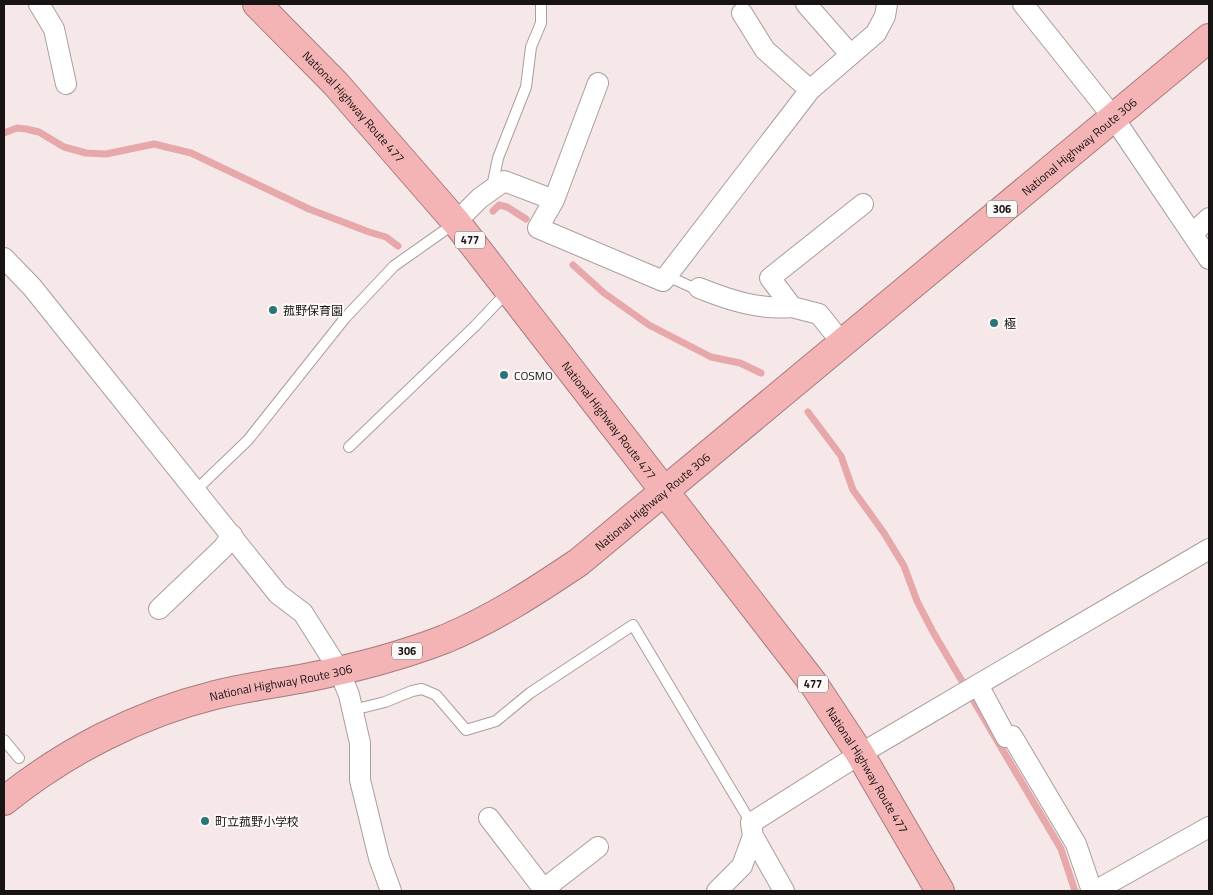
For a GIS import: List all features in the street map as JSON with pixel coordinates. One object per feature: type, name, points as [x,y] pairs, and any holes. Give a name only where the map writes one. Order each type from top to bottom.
[{"type":"highway","name":"National Highway Route 477","points":[[257,4],[336,84],[456,222],[813,683],[860,754],[940,891]]},
{"type":"highway","name":"National Highway Route 306","points":[[4,801],[71,754],[113,732],[145,719],[213,695],[339,670],[382,659],[444,639],[486,621],[537,591],[579,562],[1209,38]]},
{"type":"street","points":[[40,4],[54,29],[66,84]]},
{"type":"street","points":[[806,4],[850,54]]},
{"type":"street","points":[[598,83],[554,200],[538,228],[664,281],[810,90],[876,33],[885,16],[887,4]]},
{"type":"street","points":[[1023,4],[1113,117],[1209,259]]},
{"type":"street","points":[[742,13],[765,50],[810,90]]},
{"type":"street","points":[[456,222],[492,188],[504,181],[554,200]]},
{"type":"street","points":[[792,306],[770,278],[863,204]]},
{"type":"street","points":[[1192,234],[1209,218]]},
{"type":"street","points":[[4,258],[32,287],[278,594],[303,613],[339,670],[349,695],[360,742],[360,780],[379,858],[391,891]]},
{"type":"street","points":[[699,288],[731,301],[760,307],[792,306],[819,314],[842,343]]},
{"type":"street","points":[[159,608],[223,548],[232,535]]},
{"type":"street","points":[[717,891],[742,866],[752,830],[860,754],[1209,549]]},
{"type":"street","points":[[977,686],[1006,737],[1012,736],[1076,844],[1094,891],[1209,827]]},
{"type":"street","points":[[489,818],[544,890],[598,847]]},
{"type":"street","points":[[752,830],[784,891]]},
{"type":"lane","points":[[492,188],[498,158],[526,87],[531,47],[541,23],[541,4]]},
{"type":"lane","points":[[196,490],[248,440],[345,318],[394,266],[456,222]]},
{"type":"lane","points":[[667,276],[696,289],[699,288]]},
{"type":"lane","points":[[349,447],[474,326],[509,289]]},
{"type":"lane","points":[[353,710],[384,702],[422,688],[436,695],[466,730],[496,721],[530,693],[633,625],[752,830]]},
{"type":"lane","points":[[4,740],[19,758]]},
{"type":"waterway","points":[[4,133],[17,128],[39,132],[64,147],[86,153],[106,154],[154,144],[191,153],[309,209],[386,237],[398,246]]},
{"type":"waterway","points":[[493,211],[499,205],[507,207],[526,219]]},
{"type":"waterway","points":[[573,265],[604,293],[649,325],[711,357],[740,363],[761,373]]},
{"type":"waterway","points":[[808,412],[841,456],[853,490],[884,533],[904,566],[917,601],[933,632],[1061,849],[1075,891]]},
{"type":"place","name":"菰野保育園","points":[[273,310]]},
{"type":"place","name":"極","points":[[994,323]]},
{"type":"place","name":"COSMO","points":[[504,375]]},
{"type":"place","name":"町立菰野小学校","points":[[205,821]]}]
